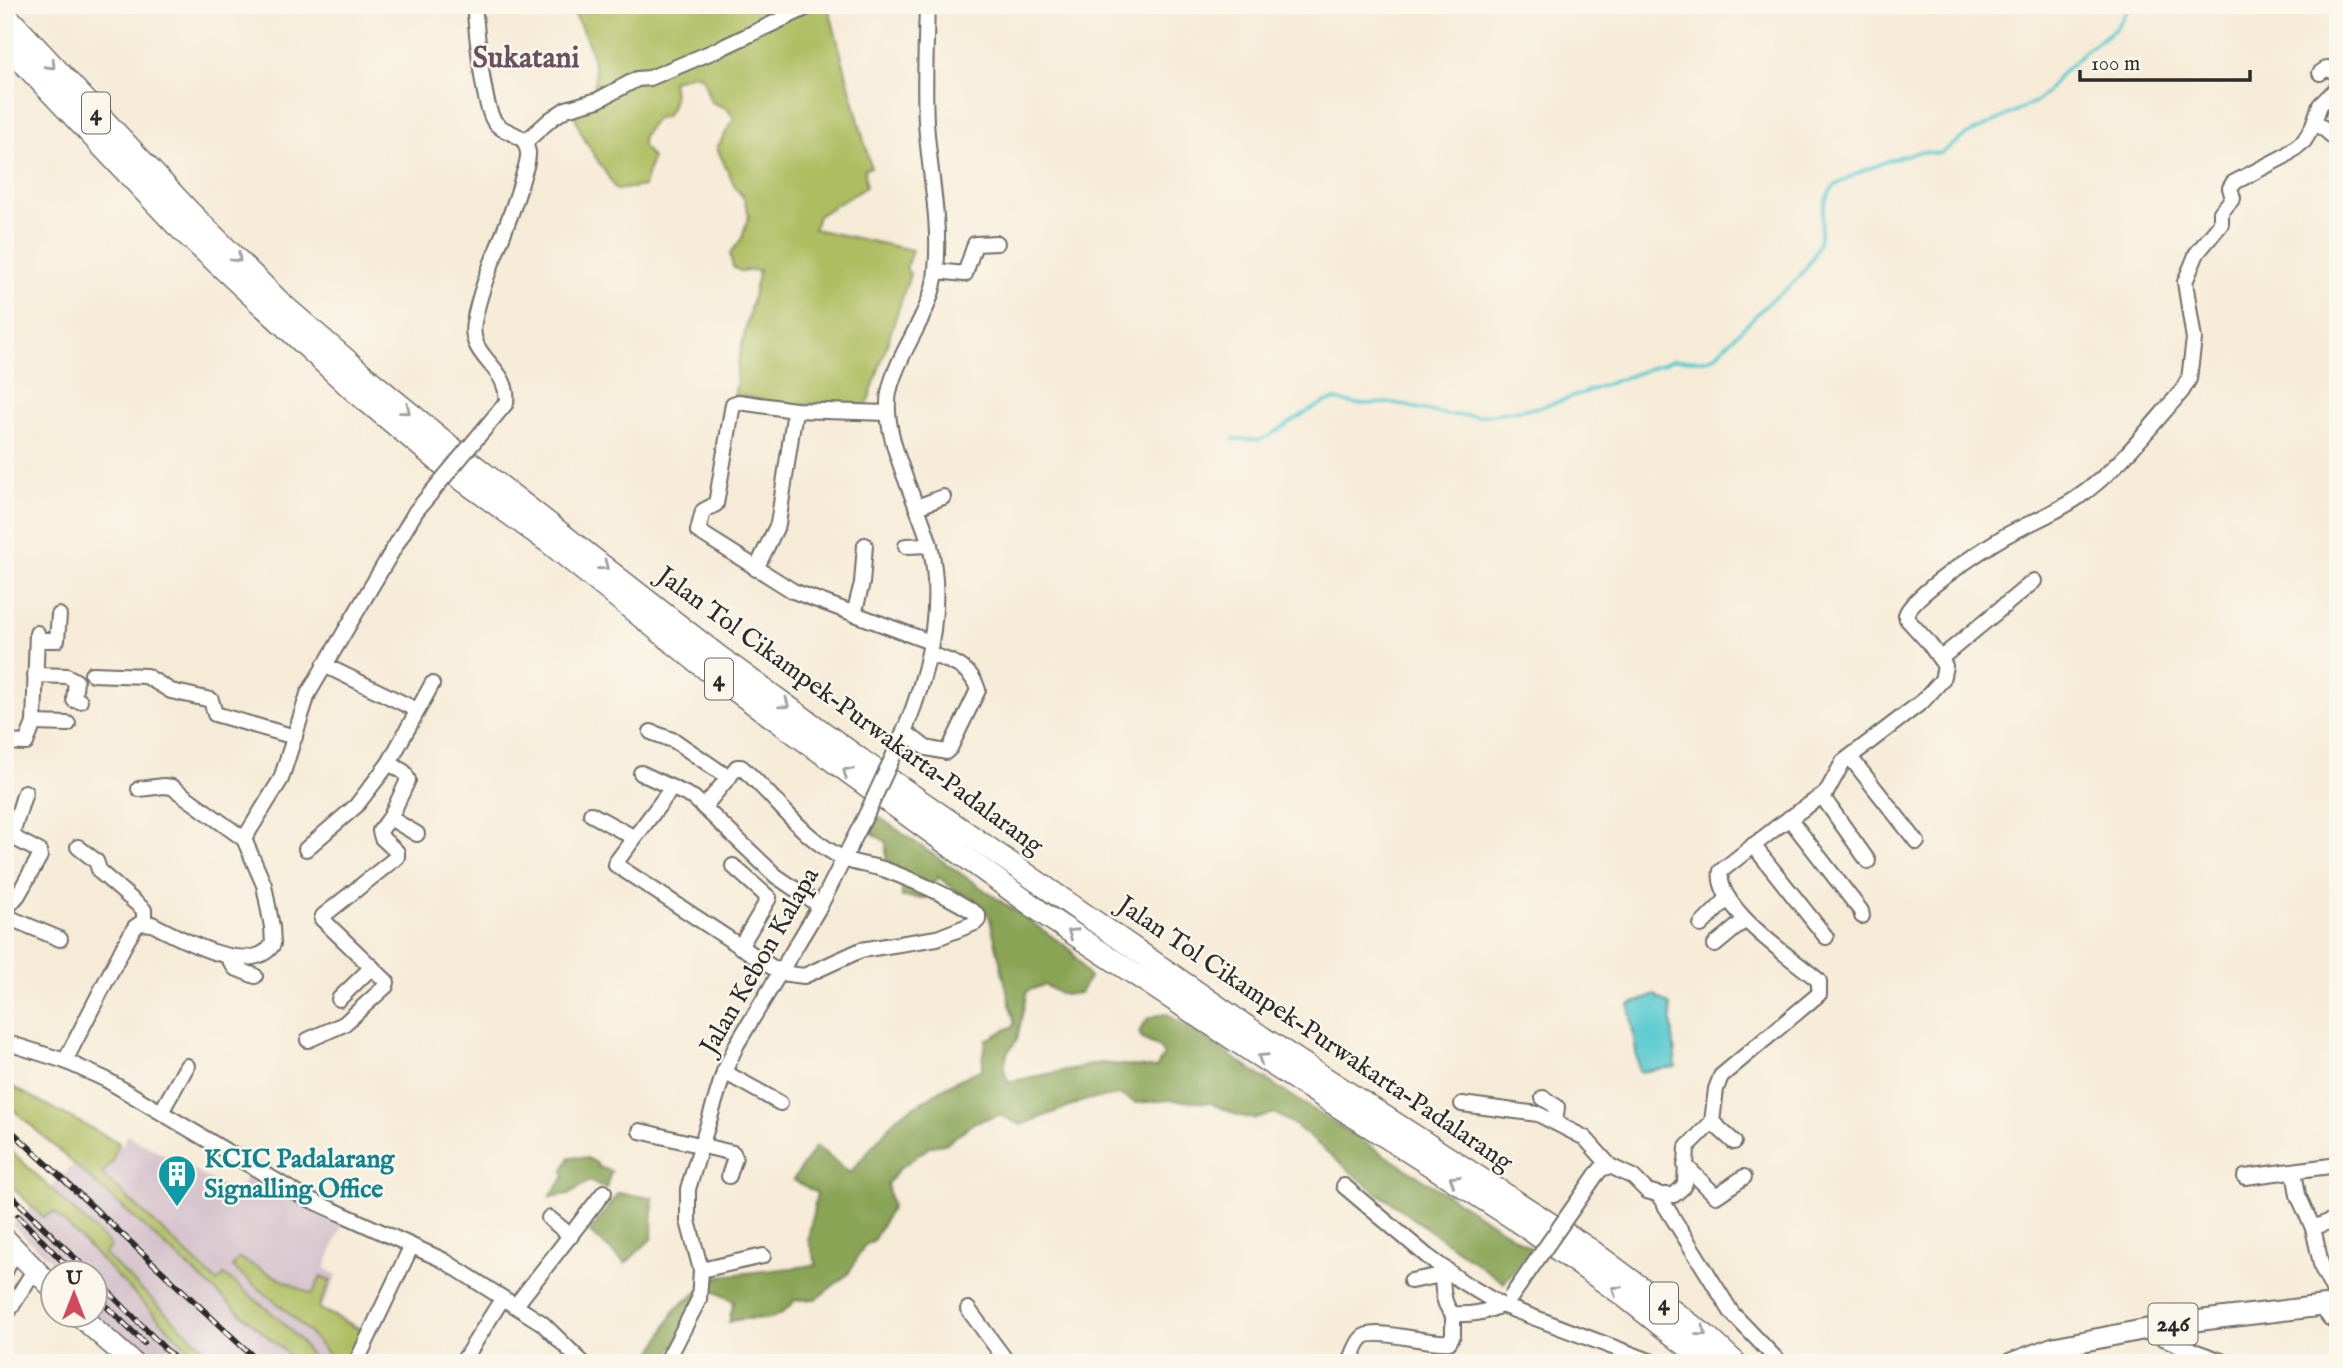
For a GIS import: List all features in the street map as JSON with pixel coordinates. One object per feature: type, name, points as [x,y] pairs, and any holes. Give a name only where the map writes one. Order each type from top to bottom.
[{"type":"highway","name":"Jalan Tol Cikampek–Purwakarta–Padalarang","points":[[5,14],[188,210],[281,303],[371,382],[717,655],[860,759],[1262,1037],[1588,1248],[1709,1338],[1736,1363]]},
{"type":"highway","name":"Jalan Tol Cikampek–Purwakarta–Padalarang","points":[[5,44],[176,225],[353,390],[454,474],[548,542],[707,670],[1048,917],[1254,1053],[1511,1217],[1624,1296],[1708,1363]]},
{"type":"highway","points":[[10,1245],[38,1272]]},
{"type":"highway","points":[[97,1330],[133,1363]]},
{"type":"main road","name":"246","points":[[2011,1363],[2054,1347],[2206,1320],[2332,1303]]},
{"type":"street","points":[[244,839],[281,779],[308,694],[416,511],[506,402],[506,385],[475,344],[472,334],[478,306],[506,229],[528,151],[525,142],[515,132],[503,130],[494,121],[487,104],[474,5]]},
{"type":"street","points":[[525,142],[566,109],[598,100],[637,79],[650,78],[719,49],[812,5]]},
{"type":"street","points":[[904,731],[926,747],[946,752],[950,748],[978,690],[961,665],[930,648],[853,614],[793,591],[699,533],[698,527],[703,511],[716,504],[733,404],[739,402],[795,410],[887,414],[895,373],[927,303],[937,271],[926,124],[927,5]]},
{"type":"street","points":[[2320,73],[2327,68],[2338,74]]},
{"type":"street","points":[[1462,1104],[1538,1114],[1585,1138],[1610,1166],[1633,1177],[1647,1191],[1674,1195],[1682,1188],[1685,1183],[1687,1147],[1712,1122],[1716,1089],[1725,1071],[1820,992],[1819,981],[1745,920],[1728,898],[1721,881],[1721,871],[1829,790],[1838,768],[1923,701],[1942,680],[1945,666],[1941,659],[1907,620],[1910,606],[1935,584],[2003,537],[2075,499],[2095,484],[2127,454],[2182,391],[2189,379],[2194,339],[2185,282],[2197,253],[2221,224],[2221,212],[2233,198],[2230,188],[2233,183],[2294,151],[2309,135],[2320,105],[2338,88]]},
{"type":"street","points":[[2315,121],[2338,141]]},
{"type":"street","points":[[937,271],[965,274],[975,244],[998,243]]},
{"type":"street","points":[[756,569],[778,524],[795,410]]},
{"type":"street","name":"Jalan Kebon Kalapa","points":[[666,1363],[699,1299],[701,1270],[688,1221],[687,1198],[700,1146],[724,1072],[737,1044],[846,860],[897,748],[922,685],[930,648],[935,590],[930,545],[887,414]]},
{"type":"street","points":[[917,507],[943,496]]},
{"type":"street","points":[[853,614],[862,583],[865,545]]},
{"type":"street","points":[[906,546],[930,545]]},
{"type":"street","points":[[1941,659],[2034,581]]},
{"type":"street","points":[[5,742],[26,743],[34,723],[37,636],[57,640],[59,615]]},
{"type":"street","points":[[324,665],[417,710]]},
{"type":"street","points":[[92,674],[146,676],[171,691],[211,700],[215,714],[295,737]]},
{"type":"street","points":[[36,675],[71,677],[76,681],[74,700],[80,701]]},
{"type":"street","points":[[306,849],[356,806],[389,763],[432,684]]},
{"type":"street","points":[[34,723],[68,724]]},
{"type":"street","points":[[651,732],[675,741],[729,778]]},
{"type":"street","points":[[1850,757],[1917,842]]},
{"type":"street","points":[[308,1040],[344,1024],[386,986],[387,980],[322,919],[397,856],[397,852],[380,831],[390,818],[408,780],[404,772],[389,763]]},
{"type":"street","points":[[672,788],[617,861],[619,869],[780,973],[804,976],[861,950],[937,938],[978,920],[978,915],[970,909],[885,870],[846,860],[805,835],[742,767],[737,767],[704,807]]},
{"type":"street","points":[[641,773],[694,798],[776,876],[820,906]]},
{"type":"street","points":[[65,1061],[135,927],[144,922],[152,923],[216,954],[227,956],[253,956],[266,951],[273,944],[264,885],[244,839],[172,788],[164,786],[139,789]]},
{"type":"street","points":[[25,792],[12,834],[39,851],[40,856],[6,910],[60,939]]},
{"type":"street","points":[[1822,796],[1868,861]]},
{"type":"street","points":[[591,814],[633,837]]},
{"type":"street","points":[[390,818],[417,835]]},
{"type":"street","points":[[1789,818],[1861,911],[1862,916]]},
{"type":"street","points":[[1753,845],[1826,937]]},
{"type":"street","points":[[78,847],[96,861],[100,872],[144,910],[144,922]]},
{"type":"street","points":[[733,866],[769,898],[740,947]]},
{"type":"street","points":[[1701,925],[1728,898]]},
{"type":"street","points":[[1715,945],[1745,920]]},
{"type":"street","points":[[227,956],[235,968],[255,976]]},
{"type":"street","points":[[339,999],[372,967]]},
{"type":"street","points":[[5,1042],[65,1061],[104,1079],[300,1195],[443,1260],[542,1323],[583,1363]]},
{"type":"street","points":[[161,1112],[187,1066]]},
{"type":"street","points":[[724,1072],[780,1103]]},
{"type":"street","points":[[1543,1098],[1557,1107],[1555,1122]]},
{"type":"street","points":[[1712,1122],[1734,1142]]},
{"type":"street","points":[[640,1131],[734,1154],[729,1176]]},
{"type":"street","points":[[1685,1165],[1716,1196],[1744,1177]]},
{"type":"street","points":[[2245,1177],[2338,1165]]},
{"type":"street","points":[[1444,1272],[1446,1308],[1453,1314],[1477,1314],[1506,1303],[1596,1175],[1601,1169],[1610,1166]]},
{"type":"street","points":[[2294,1171],[2298,1195],[2313,1228],[2332,1303],[2330,1318],[2338,1322]]},
{"type":"street","points":[[1344,1186],[1444,1272],[1506,1303],[1655,1363]]},
{"type":"street","points":[[462,1363],[509,1302],[571,1236],[604,1192]]},
{"type":"street","points":[[1658,1194],[1732,1313],[1780,1363]]},
{"type":"street","points":[[549,1218],[571,1236]]},
{"type":"street","points":[[2313,1228],[2338,1218]]},
{"type":"street","points":[[5,1272],[10,1245]]},
{"type":"street","points":[[356,1363],[411,1247]]},
{"type":"street","points":[[701,1270],[763,1256]]},
{"type":"street","points":[[5,1317],[35,1269]]},
{"type":"street","points":[[1411,1281],[1444,1272]]},
{"type":"street","points":[[968,1309],[1008,1363]]},
{"type":"street","points":[[1350,1363],[1361,1340],[1368,1334],[1435,1344],[1449,1342],[1453,1335],[1453,1314]]},
{"type":"street","points":[[2145,1330],[2220,1362]]},
{"type":"shaded area","points":[[127,1135],[237,1194],[247,1177],[344,1221],[325,1268],[337,1276],[321,1308],[368,1330],[355,1363],[145,1363],[107,1330],[108,1260],[50,1260],[12,1225],[102,1137],[122,1146]]},
{"type":"green space","points":[[570,5],[828,5],[871,167],[865,169],[866,187],[818,216],[814,229],[912,250],[906,268],[910,274],[866,408],[784,403],[735,395],[738,363],[759,270],[740,271],[733,267],[730,254],[742,238],[749,215],[744,198],[735,187],[717,148],[734,118],[726,108],[711,102],[702,77],[693,74],[672,81],[674,96],[671,108],[665,117],[657,118],[643,135],[642,145],[652,158],[644,186],[616,190],[584,137],[575,115],[573,103],[594,90],[595,78],[589,46]]},
{"type":"green space","points":[[879,817],[1070,949],[1089,978],[1080,993],[1064,995],[1044,985],[1027,991],[1017,1040],[1007,1053],[1004,1069],[1008,1082],[1101,1063],[1156,1068],[1164,1055],[1159,1047],[1142,1039],[1139,1032],[1148,1018],[1166,1013],[1531,1248],[1504,1283],[1369,1187],[1296,1126],[1274,1113],[1254,1119],[1237,1115],[1211,1103],[1170,1100],[1136,1103],[1120,1095],[1086,1100],[1021,1125],[1000,1115],[975,1122],[945,1144],[931,1146],[900,1168],[887,1184],[892,1207],[873,1241],[864,1246],[848,1274],[816,1299],[795,1300],[771,1318],[729,1322],[734,1301],[707,1288],[664,1363],[648,1361],[676,1308],[720,1276],[817,1265],[808,1239],[817,1193],[793,1180],[816,1146],[850,1173],[897,1117],[956,1081],[982,1069],[986,1040],[1015,1025],[989,915],[938,877],[926,898],[902,897],[902,872],[886,868],[886,842],[870,831]]},
{"type":"green space","points":[[5,1083],[119,1143],[112,1162],[102,1174],[217,1282],[224,1275],[274,1315],[297,1337],[316,1363],[298,1363],[5,1102]]},
{"type":"green space","points":[[5,1145],[111,1246],[104,1254],[219,1363],[202,1363],[108,1267],[108,1260],[101,1260],[54,1212],[43,1217],[5,1180]]},
{"type":"green space","points":[[570,1157],[587,1158],[597,1163],[598,1167],[611,1171],[606,1189],[590,1181],[568,1194],[550,1197],[565,1176],[563,1170]]},
{"type":"green space","points":[[618,1193],[653,1198],[652,1238],[625,1264],[590,1232]]},
{"type":"green space","points":[[239,1258],[312,1295],[321,1276],[331,1281],[318,1308],[365,1332],[353,1363],[334,1363],[299,1323],[232,1267]]},
{"type":"water","points":[[1655,995],[1670,1005],[1676,1067],[1639,1072],[1629,1005]]},
{"type":"waterway","points":[[1233,439],[1259,440],[1325,402],[1335,400],[1356,404],[1394,403],[1447,415],[1479,416],[1540,407],[1561,401],[1673,360],[1705,360],[1715,356],[1771,300],[1795,281],[1808,265],[1817,247],[1825,201],[1831,190],[1859,173],[1901,157],[1920,152],[1941,153],[1968,134],[2037,101],[2088,49],[2115,29],[2131,5]]},
{"type":"railway","points":[[5,1125],[260,1363]]},
{"type":"railway","points":[[5,1189],[77,1260]]},
{"type":"railway","points":[[18,1216],[61,1260]]},
{"type":"railway","points":[[108,1291],[179,1363]]},
{"type":"railway","points":[[108,1308],[144,1343]]},
{"type":"place","name":"KCIC Padalarang Signalling Office","points":[[177,1208]]},
{"type":"district","name":"Sukatani","points":[[526,59]]}]
